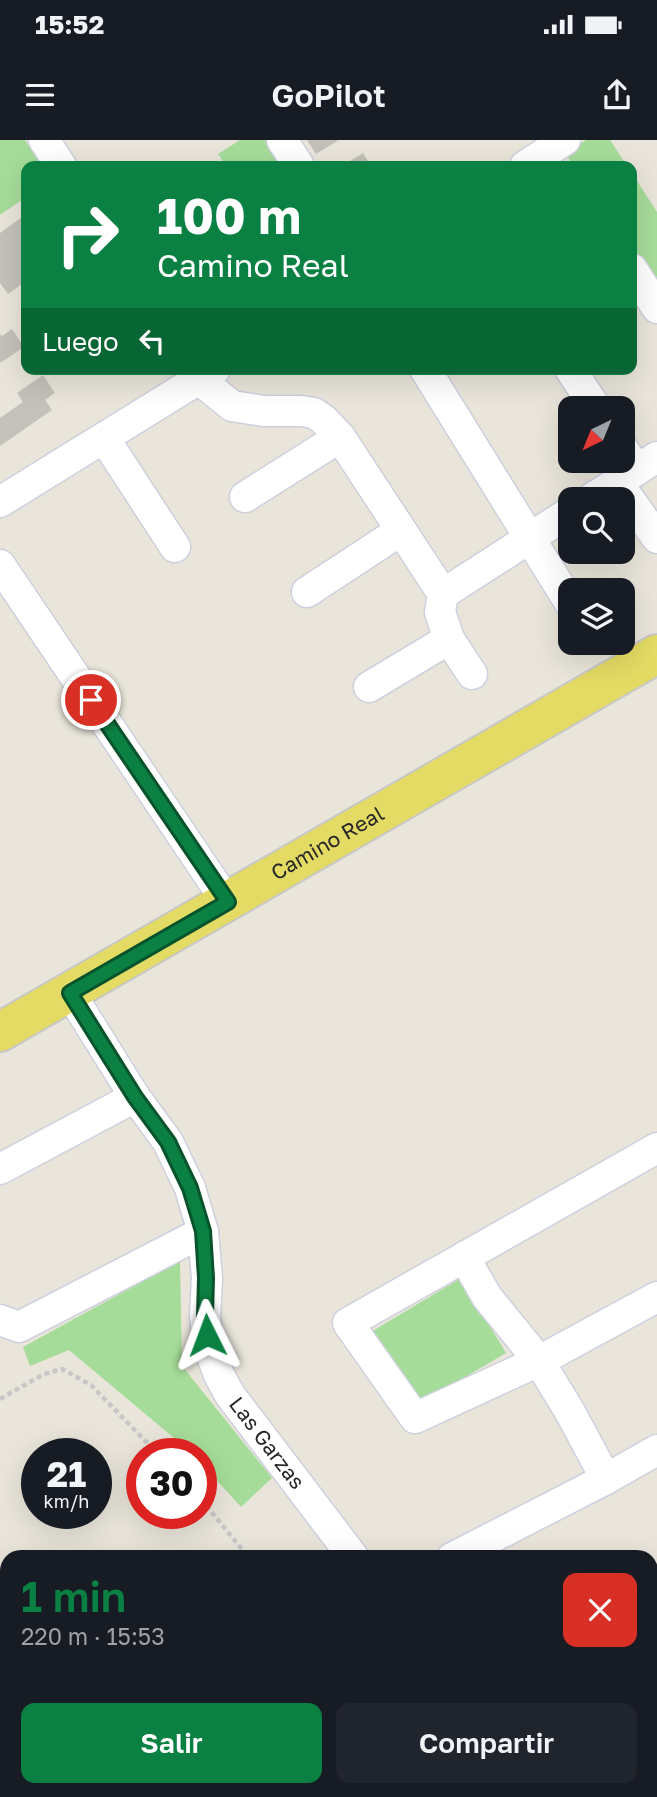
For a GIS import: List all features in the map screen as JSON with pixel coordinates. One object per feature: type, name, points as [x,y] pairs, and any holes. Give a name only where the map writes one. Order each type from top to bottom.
[{"type":"main road","name":"Camino Real","points":[[0,1032],[657,654]]},
{"type":"street","points":[[282,140],[296,161]]},
{"type":"street","points":[[537,161],[561,151]]},
{"type":"street","points":[[637,277],[657,308]]},
{"type":"street","points":[[0,502],[200,375]]},
{"type":"street","points":[[205,375],[232,406],[264,411],[301,411],[314,413],[324,420],[340,438],[443,594],[440,612],[449,639],[472,674]]},
{"type":"street","points":[[429,375],[558,583]]},
{"type":"street","points":[[574,375],[588,396]]},
{"type":"street","points":[[104,438],[175,547]]},
{"type":"street","points":[[245,497],[340,438]]},
{"type":"street","points":[[635,467],[657,538]]},
{"type":"street","points":[[606,487],[623,473]]},
{"type":"street","points":[[443,594],[558,520]]},
{"type":"street","points":[[307,593],[400,531]]},
{"type":"street","points":[[0,565],[228,902]]},
{"type":"street","points":[[369,687],[449,639]]},
{"type":"street","name":"Las Garzas","points":[[70,993],[135,1097],[160,1130],[181,1167],[203,1231],[207,1335],[219,1375],[237,1405],[348,1550]]},
{"type":"street","points":[[0,1169],[135,1097]]},
{"type":"street","points":[[657,1147],[348,1323],[415,1418],[539,1361],[657,1297]]},
{"type":"street","points":[[0,1320],[19,1327],[203,1231]]},
{"type":"street","points":[[464,1257],[487,1297],[539,1361],[606,1479]]},
{"type":"street","points":[[468,1550],[657,1450]]},
{"type":"path","points":[[0,1399],[44,1374],[62,1369],[91,1385],[142,1438]]},
{"type":"path","points":[[217,1519],[242,1550]]},
{"type":"green space","points":[[0,140],[25,140],[40,161],[21,161],[21,200],[0,215]]},
{"type":"green space","points":[[240,140],[268,140],[282,161],[223,161],[218,154]]},
{"type":"green space","points":[[586,140],[610,140],[624,161],[570,161],[565,154]]},
{"type":"green space","points":[[637,181],[657,212],[657,295],[637,264]]},
{"type":"green space","points":[[180,1261],[182,1366],[272,1478],[241,1507],[217,1481],[217,1438],[174,1438],[69,1350],[30,1366],[23,1347]]},
{"type":"green space","points":[[461,1278],[506,1353],[416,1406],[371,1332]]},
{"type":"building","points":[[307,140],[339,140],[316,154]]},
{"type":"building","points":[[363,153],[368,161],[350,161]]},
{"type":"building","points":[[21,218],[21,285],[8,294],[0,283],[0,233]]},
{"type":"building","points":[[12,329],[21,342],[21,349],[0,363],[0,334],[2,336]]},
{"type":"building","points":[[43,375],[55,393],[45,400],[52,410],[0,446],[0,418],[23,402],[17,393]]},
{"type":"route","points":[[91,700],[228,902],[70,993],[135,1097],[168,1142],[190,1188],[203,1231],[207,1335]]}]
